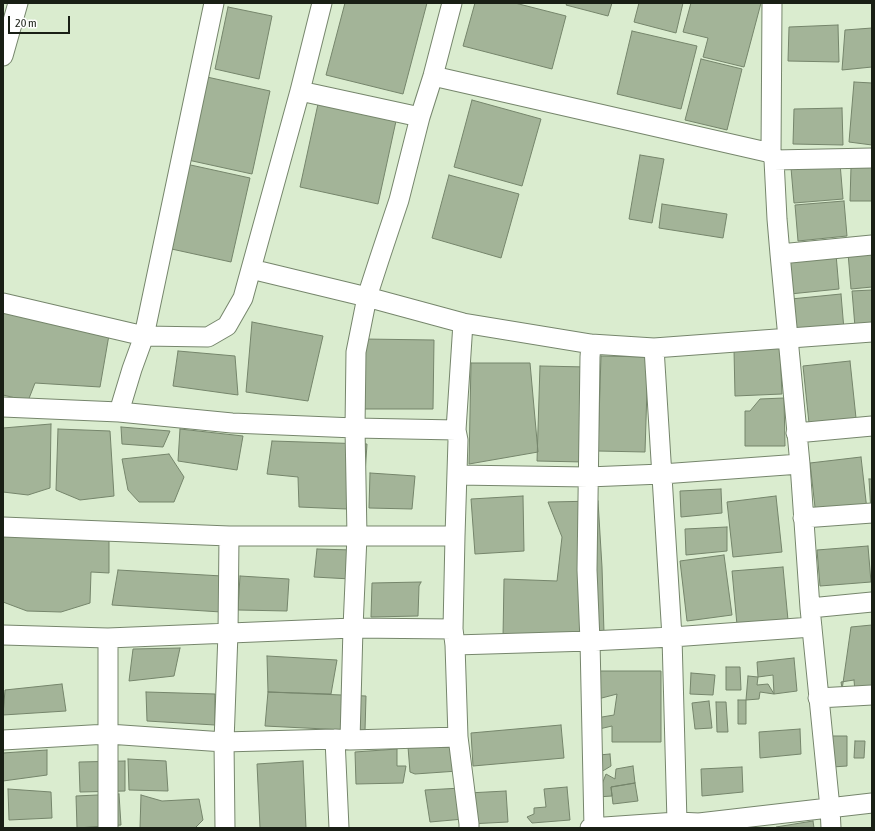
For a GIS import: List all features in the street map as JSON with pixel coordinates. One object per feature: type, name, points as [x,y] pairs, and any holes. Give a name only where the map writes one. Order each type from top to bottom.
[{"type":"street","points":[[3,56],[18,3]]},
{"type":"street","points":[[119,412],[144,336],[214,3]]},
{"type":"street","points":[[3,303],[144,336],[208,337],[227,326],[243,298],[300,91],[322,3]]},
{"type":"street","points":[[339,828],[342,739],[353,628],[357,536],[355,428],[356,352],[368,297],[399,200],[420,117],[433,76],[452,3]]},
{"type":"street","points":[[772,3],[773,156],[777,219],[800,464],[818,698],[831,828]]},
{"type":"street","points":[[433,76],[773,156],[872,158]]},
{"type":"street","points":[[300,91],[420,117]]},
{"type":"street","points":[[780,254],[872,245]]},
{"type":"street","points":[[251,268],[368,297],[463,323],[591,344],[654,348],[872,332]]},
{"type":"street","points":[[463,323],[456,430],[458,440],[454,637],[458,737],[469,828]]},
{"type":"street","points":[[591,344],[587,570],[594,828]]},
{"type":"street","points":[[654,348],[672,637],[677,822]]},
{"type":"street","points":[[3,407],[119,412],[232,423],[456,430]]},
{"type":"street","points":[[796,433],[872,426]]},
{"type":"street","points":[[457,475],[588,477],[662,474],[800,464]]},
{"type":"street","points":[[803,518],[872,514]]},
{"type":"street","points":[[3,527],[228,536],[455,536]]},
{"type":"street","points":[[225,828],[224,742],[228,633],[228,536]]},
{"type":"street","points":[[3,635],[108,638],[353,628],[454,637],[590,641],[672,637],[811,617],[872,602]]},
{"type":"street","points":[[108,638],[108,828]]},
{"type":"street","points":[[818,698],[872,695]]},
{"type":"street","points":[[3,740],[108,734],[224,742],[458,737]]},
{"type":"street","points":[[590,828],[677,822],[700,825],[872,803]]},
{"type":"building","points":[[345,3],[427,3],[403,94],[326,75]]},
{"type":"building","points":[[475,3],[515,3],[566,16],[552,69],[463,46]]},
{"type":"building","points":[[567,3],[612,3],[608,16],[566,5]]},
{"type":"building","points":[[639,3],[683,3],[676,33],[634,22]]},
{"type":"building","points":[[691,3],[761,3],[744,67],[703,57],[708,38],[683,32]]},
{"type":"building","points":[[228,7],[272,16],[259,79],[215,69]]},
{"type":"building","points":[[838,25],[839,62],[788,61],[789,27]]},
{"type":"building","points":[[872,28],[872,67],[842,70],[845,30]]},
{"type":"building","points":[[632,31],[697,46],[681,109],[617,94]]},
{"type":"building","points":[[701,59],[742,69],[727,130],[685,120]]},
{"type":"building","points":[[207,77],[270,91],[252,174],[188,160]]},
{"type":"building","points":[[854,82],[872,83],[872,145],[849,142]]},
{"type":"building","points":[[472,100],[541,119],[522,186],[454,167]]},
{"type":"building","points":[[318,104],[396,121],[378,204],[300,187]]},
{"type":"building","points":[[842,108],[843,145],[793,144],[794,109]]},
{"type":"building","points":[[640,155],[664,159],[652,223],[629,219]]},
{"type":"building","points":[[840,163],[843,199],[794,203],[791,168]]},
{"type":"building","points":[[186,164],[250,178],[231,262],[167,248]]},
{"type":"building","points":[[872,166],[872,201],[850,201],[851,167]]},
{"type":"building","points":[[449,175],[519,194],[501,258],[432,238]]},
{"type":"building","points":[[844,201],[847,236],[798,241],[795,205]]},
{"type":"building","points":[[662,204],[727,214],[723,238],[659,228]]},
{"type":"building","points":[[872,251],[872,287],[851,289],[848,253]]},
{"type":"building","points":[[836,254],[839,289],[790,294],[787,258]]},
{"type":"building","points":[[872,290],[872,325],[855,327],[852,291]]},
{"type":"building","points":[[841,294],[844,330],[794,334],[791,299]]},
{"type":"building","points":[[3,311],[109,335],[100,387],[35,383],[28,401],[3,395]]},
{"type":"building","points":[[252,322],[323,336],[308,401],[246,392]]},
{"type":"building","points":[[363,339],[434,340],[433,409],[362,409]]},
{"type":"building","points":[[780,348],[782,394],[735,396],[734,350]]},
{"type":"building","points":[[178,351],[235,356],[238,395],[173,386]]},
{"type":"building","points":[[601,356],[648,357],[645,452],[598,451]]},
{"type":"building","points":[[850,361],[856,418],[809,423],[803,366]]},
{"type":"building","points":[[471,363],[530,363],[538,452],[469,464]]},
{"type":"building","points":[[540,366],[587,367],[584,462],[537,461]]},
{"type":"building","points":[[784,398],[785,446],[745,446],[745,411],[750,411],[760,399]]},
{"type":"building","points":[[51,424],[50,488],[28,495],[3,492],[3,428]]},
{"type":"building","points":[[121,427],[170,431],[163,447],[122,444]]},
{"type":"building","points":[[58,429],[110,431],[114,496],[80,500],[56,490]]},
{"type":"building","points":[[180,429],[243,436],[237,470],[178,461]]},
{"type":"building","points":[[272,441],[367,444],[365,474],[347,509],[299,507],[298,477],[267,474]]},
{"type":"building","points":[[169,454],[184,477],[174,502],[139,502],[128,490],[122,459]]},
{"type":"building","points":[[861,457],[867,510],[816,516],[810,463]]},
{"type":"building","points":[[370,473],[415,476],[412,509],[369,508]]},
{"type":"building","points":[[869,479],[872,479],[872,513],[871,513]]},
{"type":"building","points":[[721,489],[722,513],[681,517],[680,491]]},
{"type":"building","points":[[523,496],[524,551],[475,554],[471,499]]},
{"type":"building","points":[[776,496],[782,552],[733,557],[727,502]]},
{"type":"building","points":[[598,501],[604,633],[503,637],[504,579],[557,581],[562,537],[548,502]]},
{"type":"building","points":[[727,527],[727,551],[686,555],[685,529]]},
{"type":"building","points":[[3,532],[109,539],[109,573],[91,572],[90,603],[61,612],[27,611],[3,602]]},
{"type":"building","points":[[868,546],[871,582],[820,586],[817,550]]},
{"type":"building","points":[[317,549],[352,550],[351,579],[314,577]]},
{"type":"building","points":[[724,555],[732,615],[687,621],[680,561]]},
{"type":"building","points":[[783,567],[788,620],[737,625],[732,571]]},
{"type":"building","points":[[118,570],[222,576],[221,612],[112,605]]},
{"type":"building","points":[[240,576],[289,579],[287,611],[238,610]]},
{"type":"building","points":[[421,582],[419,586],[418,616],[371,617],[372,583]]},
{"type":"building","points":[[872,625],[872,689],[842,690],[851,627]]},
{"type":"building","points":[[180,648],[174,676],[129,681],[133,649]]},
{"type":"building","points":[[267,656],[337,660],[331,694],[268,692]]},
{"type":"building","points":[[794,658],[797,691],[774,694],[773,675],[758,677],[757,662]]},
{"type":"building","points":[[726,667],[740,667],[741,690],[726,690]]},
{"type":"building","points":[[598,671],[661,671],[661,742],[612,742],[612,726],[595,730],[596,718],[614,715],[617,694],[598,699]]},
{"type":"building","points":[[691,673],[715,675],[713,695],[690,694]]},
{"type":"building","points":[[748,676],[758,677],[757,685],[768,684],[774,694],[760,692],[759,699],[746,700]]},
{"type":"building","points":[[854,680],[855,692],[843,694],[841,682]]},
{"type":"building","points":[[62,684],[66,711],[3,715],[5,690]]},
{"type":"building","points":[[146,692],[215,694],[215,725],[147,721]]},
{"type":"building","points":[[268,692],[366,696],[365,731],[265,726]]},
{"type":"building","points":[[738,700],[746,700],[746,724],[738,724]]},
{"type":"building","points":[[709,701],[712,728],[695,729],[692,703]]},
{"type":"building","points":[[716,702],[726,702],[728,732],[717,732]]},
{"type":"building","points":[[561,725],[564,758],[473,766],[471,733]]},
{"type":"building","points":[[800,729],[801,754],[760,758],[759,732]]},
{"type":"building","points":[[831,736],[847,736],[847,766],[832,767]]},
{"type":"building","points":[[855,741],[865,741],[864,758],[854,758]]},
{"type":"building","points":[[455,744],[458,771],[415,774],[410,772],[408,747]]},
{"type":"building","points":[[397,749],[397,766],[406,766],[403,783],[356,784],[355,752]]},
{"type":"building","points":[[47,750],[47,775],[3,781],[3,753]]},
{"type":"building","points":[[610,754],[611,766],[601,772],[599,755]]},
{"type":"building","points":[[128,759],[166,761],[168,791],[129,790]]},
{"type":"building","points":[[125,761],[125,791],[80,792],[79,762]]},
{"type":"building","points":[[303,761],[306,828],[260,828],[257,764]]},
{"type":"building","points":[[633,766],[635,783],[611,787],[612,796],[597,797],[606,774],[615,779],[616,769]]},
{"type":"building","points":[[742,767],[743,792],[702,796],[701,769]]},
{"type":"building","points":[[635,783],[638,801],[613,804],[611,787]]},
{"type":"building","points":[[567,787],[570,820],[532,823],[527,817],[534,814],[534,808],[546,807],[544,789]]},
{"type":"building","points":[[462,788],[464,819],[430,822],[425,790]]},
{"type":"building","points":[[8,789],[51,792],[52,818],[9,820]]},
{"type":"building","points":[[506,791],[508,822],[469,824],[468,793]]},
{"type":"building","points":[[119,794],[121,825],[77,828],[76,796]]},
{"type":"building","points":[[141,795],[162,801],[199,799],[203,820],[195,828],[140,828]]},
{"type":"building","points":[[813,821],[814,828],[776,828],[776,827]]}]
